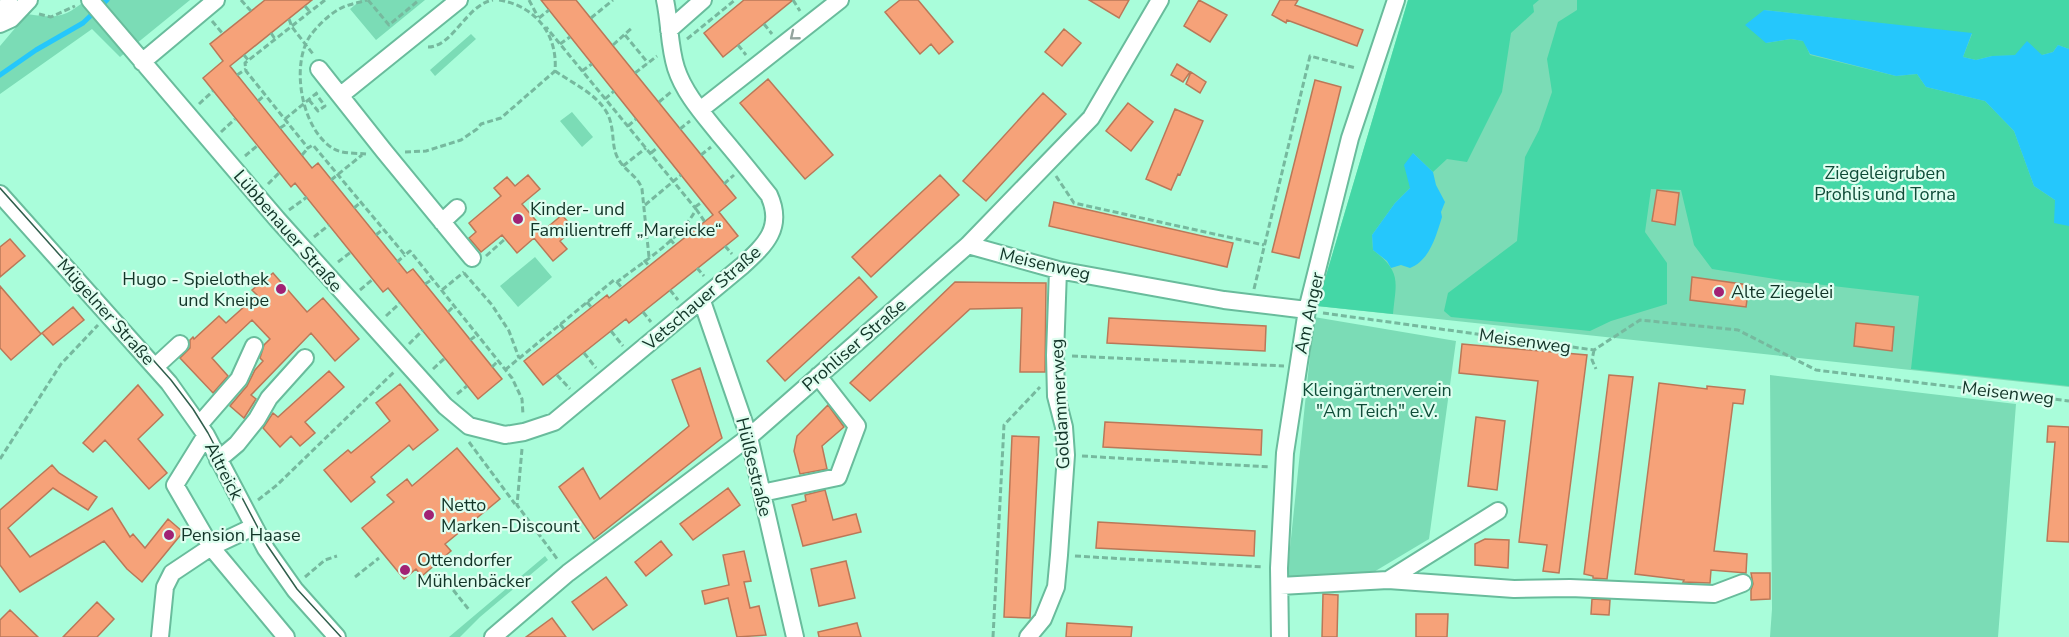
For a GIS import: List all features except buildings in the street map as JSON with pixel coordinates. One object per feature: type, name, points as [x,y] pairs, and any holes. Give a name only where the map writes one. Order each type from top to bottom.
[{"type":"street","points":[[0,23],[9,0]]},
{"type":"street","points":[[142,62],[216,0]]},
{"type":"street","points":[[459,0],[330,82],[380,147],[472,258]]},
{"type":"street","name":"Vetschauer Straße","points":[[505,435],[554,423],[742,266],[768,241],[773,228],[775,207],[769,195],[700,110],[676,70],[665,0]]},
{"type":"street","points":[[670,42],[703,0]]},
{"type":"street","points":[[700,110],[840,0]]},
{"type":"street","name":"Prohliser Straße","points":[[493,637],[568,573],[749,437],[969,245],[1090,118],[1160,0]]},
{"type":"street","name":"Am Anger","points":[[1280,637],[1279,568],[1284,468],[1307,310],[1350,138],[1396,0]]},
{"type":"street","name":"Lübbenauer Straße","points":[[87,2],[106,19],[277,219],[445,406],[469,426],[505,435]]},
{"type":"street","points":[[0,23],[32,6]]},
{"type":"street","name":"Mügelner Straße","points":[[0,194],[169,383],[202,430]]},
{"type":"street","points":[[442,222],[457,208]]},
{"type":"street","name":"Meisenweg","points":[[969,245],[1058,270],[1251,303],[1307,310]]},
{"type":"street","name":"Goldammerweg","points":[[1028,637],[1043,619],[1056,586],[1059,555],[1066,455],[1064,427],[1056,396],[1058,270]]},
{"type":"street","name":"Hülßestraße","points":[[702,301],[749,437],[795,637]]},
{"type":"street","points":[[155,367],[180,344]]},
{"type":"street","points":[[202,430],[239,379],[254,346]]},
{"type":"street","points":[[218,460],[237,444],[257,419],[269,398],[305,358]]},
{"type":"street","points":[[762,493],[838,477],[857,426],[818,376]]},
{"type":"street","name":"Altreick","points":[[202,430],[253,527],[293,588],[337,637]]},
{"type":"street","name":"Altreick","points":[[202,430],[175,485],[211,548],[286,637]]},
{"type":"street","points":[[1388,580],[1498,511]]},
{"type":"street","points":[[159,637],[165,587],[172,573],[211,548],[253,527]]},
{"type":"street","points":[[1280,586],[1388,580],[1514,589],[1570,588],[1713,594],[1743,583]]},
{"type":"path","points":[[241,0],[251,11]]},
{"type":"path","points":[[308,148],[246,69],[246,63],[325,0]]},
{"type":"path","points":[[368,0],[389,25],[420,0]]},
{"type":"path","points":[[372,3],[376,0]]},
{"type":"path","points":[[499,0],[519,6],[539,18],[696,208],[705,222]]},
{"type":"path","points":[[331,180],[380,147],[426,151],[461,140],[481,124],[501,118],[555,71],[556,57],[553,45],[529,0]]},
{"type":"path","points":[[591,18],[613,0]]},
{"type":"path","points":[[635,73],[670,42],[713,18],[735,0]]},
{"type":"path","points":[[32,6],[51,17],[87,2]]},
{"type":"path","points":[[305,6],[310,12]]},
{"type":"path","points":[[539,18],[549,10]]},
{"type":"path","points":[[713,18],[717,22]]},
{"type":"path","points":[[280,129],[330,82],[322,64],[291,27],[289,19]]},
{"type":"path","points":[[613,45],[633,27]]},
{"type":"path","points":[[271,33],[275,39]]},
{"type":"path","points":[[625,34],[648,63]]},
{"type":"path","points":[[560,44],[570,37]]},
{"type":"path","points":[[244,55],[249,61]]},
{"type":"path","points":[[1251,303],[1310,56],[1372,73]]},
{"type":"path","points":[[582,71],[592,64]]},
{"type":"path","points":[[237,75],[246,69]]},
{"type":"path","points":[[555,71],[588,92],[601,104],[611,124],[616,155],[623,166],[640,183],[645,205],[649,257]]},
{"type":"path","points":[[605,99],[614,91]]},
{"type":"path","points":[[309,100],[318,111],[325,106],[316,94]]},
{"type":"path","points":[[258,101],[265,95]]},
{"type":"path","points":[[628,126],[636,119]]},
{"type":"path","points":[[302,155],[313,145],[405,255]]},
{"type":"path","points":[[651,153],[658,147]]},
{"type":"path","points":[[623,166],[646,148]]},
{"type":"path","points":[[1047,163],[1074,204],[1204,234],[1264,245]]},
{"type":"path","points":[[645,205],[681,175]]},
{"type":"path","points":[[277,219],[307,197]]},
{"type":"path","points":[[354,207],[361,202]]},
{"type":"path","points":[[617,282],[690,222],[696,208],[702,202]]},
{"type":"path","points":[[376,235],[383,229]]},
{"type":"path","points":[[500,245],[505,239]]},
{"type":"path","points":[[670,239],[675,245]]},
{"type":"path","points":[[397,262],[410,251],[505,370],[522,399],[524,432],[517,505]]},
{"type":"path","points":[[644,260],[649,266]]},
{"type":"path","points":[[442,290],[464,272],[492,305],[509,332],[519,358]]},
{"type":"path","points":[[425,284],[433,279]]},
{"type":"path","points":[[505,370],[614,280],[622,288]]},
{"type":"path","points":[[587,302],[591,307]]},
{"type":"path","points":[[448,312],[454,306]]},
{"type":"path","name":"Meisenweg","points":[[1307,310],[1594,350],[1640,320],[1738,330],[1816,370],[2069,401]]},
{"type":"path","points":[[0,459],[61,364],[108,315]]},
{"type":"path","points":[[560,324],[564,329]]},
{"type":"path","points":[[470,340],[477,335]]},
{"type":"path","points":[[532,347],[536,351]]},
{"type":"path","points":[[1594,350],[1592,360],[1596,369]]},
{"type":"path","points":[[245,512],[277,485],[405,361]]},
{"type":"path","points":[[492,367],[498,361]]},
{"type":"path","points":[[993,637],[1004,425],[1055,363],[1298,366]]},
{"type":"path","points":[[468,441],[568,573]]},
{"type":"path","points":[[1066,455],[1284,468]]},
{"type":"path","points":[[1059,555],[1279,568]]},
{"type":"path","points":[[293,588],[325,560],[337,556]]},
{"type":"path","points":[[355,577],[379,558]]},
{"type":"path","points":[[442,576],[470,611]]},
{"type":"green space","points":[[86,0],[190,0],[120,57],[92,29],[0,94],[0,46],[27,14],[58,16],[71,11]]},
{"type":"green space","points":[[361,0],[425,0],[376,40],[350,9]]},
{"type":"green space","name":"Ziegeleigruben Prohlis und Torna","points":[[1408,0],[2069,0],[2069,387],[1317,306]]},
{"type":"green space","points":[[1408,0],[1539,0],[1533,5],[1534,12],[1511,33],[1502,92],[1467,162],[1447,159],[1433,172],[1413,153],[1410,188],[1395,203],[1372,235],[1373,250],[1389,265],[1395,278],[1393,314],[1317,306]]},
{"type":"green space","name":"Ziegeleigruben Prohlis und Torna","points":[[1577,0],[2069,0],[2069,49],[2058,45],[2053,52],[2042,55],[1992,56],[1976,60],[1963,57],[1972,34],[1764,10],[1766,43],[1791,39],[1804,41],[1810,55],[1896,76],[1917,74],[1926,87],[1985,101],[2014,131],[2034,186],[2055,200],[2069,226],[2069,386],[1911,369],[1919,296],[1781,280],[1712,269],[1694,245],[1681,190],[1651,189],[1645,232],[1667,263],[1667,304],[1611,321],[1590,331],[1451,317],[1444,311],[1448,293],[1517,241],[1525,157],[1539,130],[1552,92],[1547,59],[1558,22],[1577,10]]},
{"type":"green space","points":[[471,34],[476,39],[435,76],[430,70]]},
{"type":"green space","points":[[572,112],[593,137],[582,147],[560,121]]},
{"type":"green space","points":[[535,257],[552,277],[518,307],[500,286]]},
{"type":"green space","name":"Kleingärtnerverein \"Am Teich\" e.V.","points":[[1314,317],[1456,341],[1429,539],[1357,582],[1287,577]]},
{"type":"green space","points":[[1770,375],[2016,404],[1998,637],[1770,637],[1772,609]]},
{"type":"green space","points":[[545,556],[548,560],[480,617],[460,637],[449,637]]},
{"type":"water","points":[[1764,10],[1972,33],[1963,57],[1976,60],[1992,56],[2015,55],[2027,41],[2042,55],[2053,52],[2058,45],[2069,49],[2069,226],[2054,223],[2055,200],[2034,186],[2014,131],[1985,101],[1926,87],[1917,74],[1896,76],[1810,54],[1803,41],[1791,39],[1766,43],[1745,25]]},
{"type":"water","points":[[1413,153],[1433,172],[1436,185],[1445,202],[1435,239],[1423,259],[1410,268],[1401,265],[1391,268],[1387,261],[1373,250],[1372,235],[1395,203],[1410,188],[1404,165]]},
{"type":"waterway","points":[[0,75],[36,50],[83,23],[107,0]]},
{"type":"tram line","points":[[0,188],[171,380],[208,433],[267,545],[297,589],[341,637]]},
{"type":"place","name":"Kinder- und Familientreff „Mareicke“","points":[[518,219]]},
{"type":"place","name":"Hugo - Spielothek und Kneipe","points":[[281,289]]},
{"type":"place","name":"Alte Ziegelei","points":[[1719,292]]},
{"type":"place","name":"Netto Marken-Discount","points":[[429,515]]},
{"type":"place","name":"Pension Haase","points":[[169,535]]},
{"type":"place","name":"Ottendorfer Mühlenbäcker","points":[[405,570]]}]
